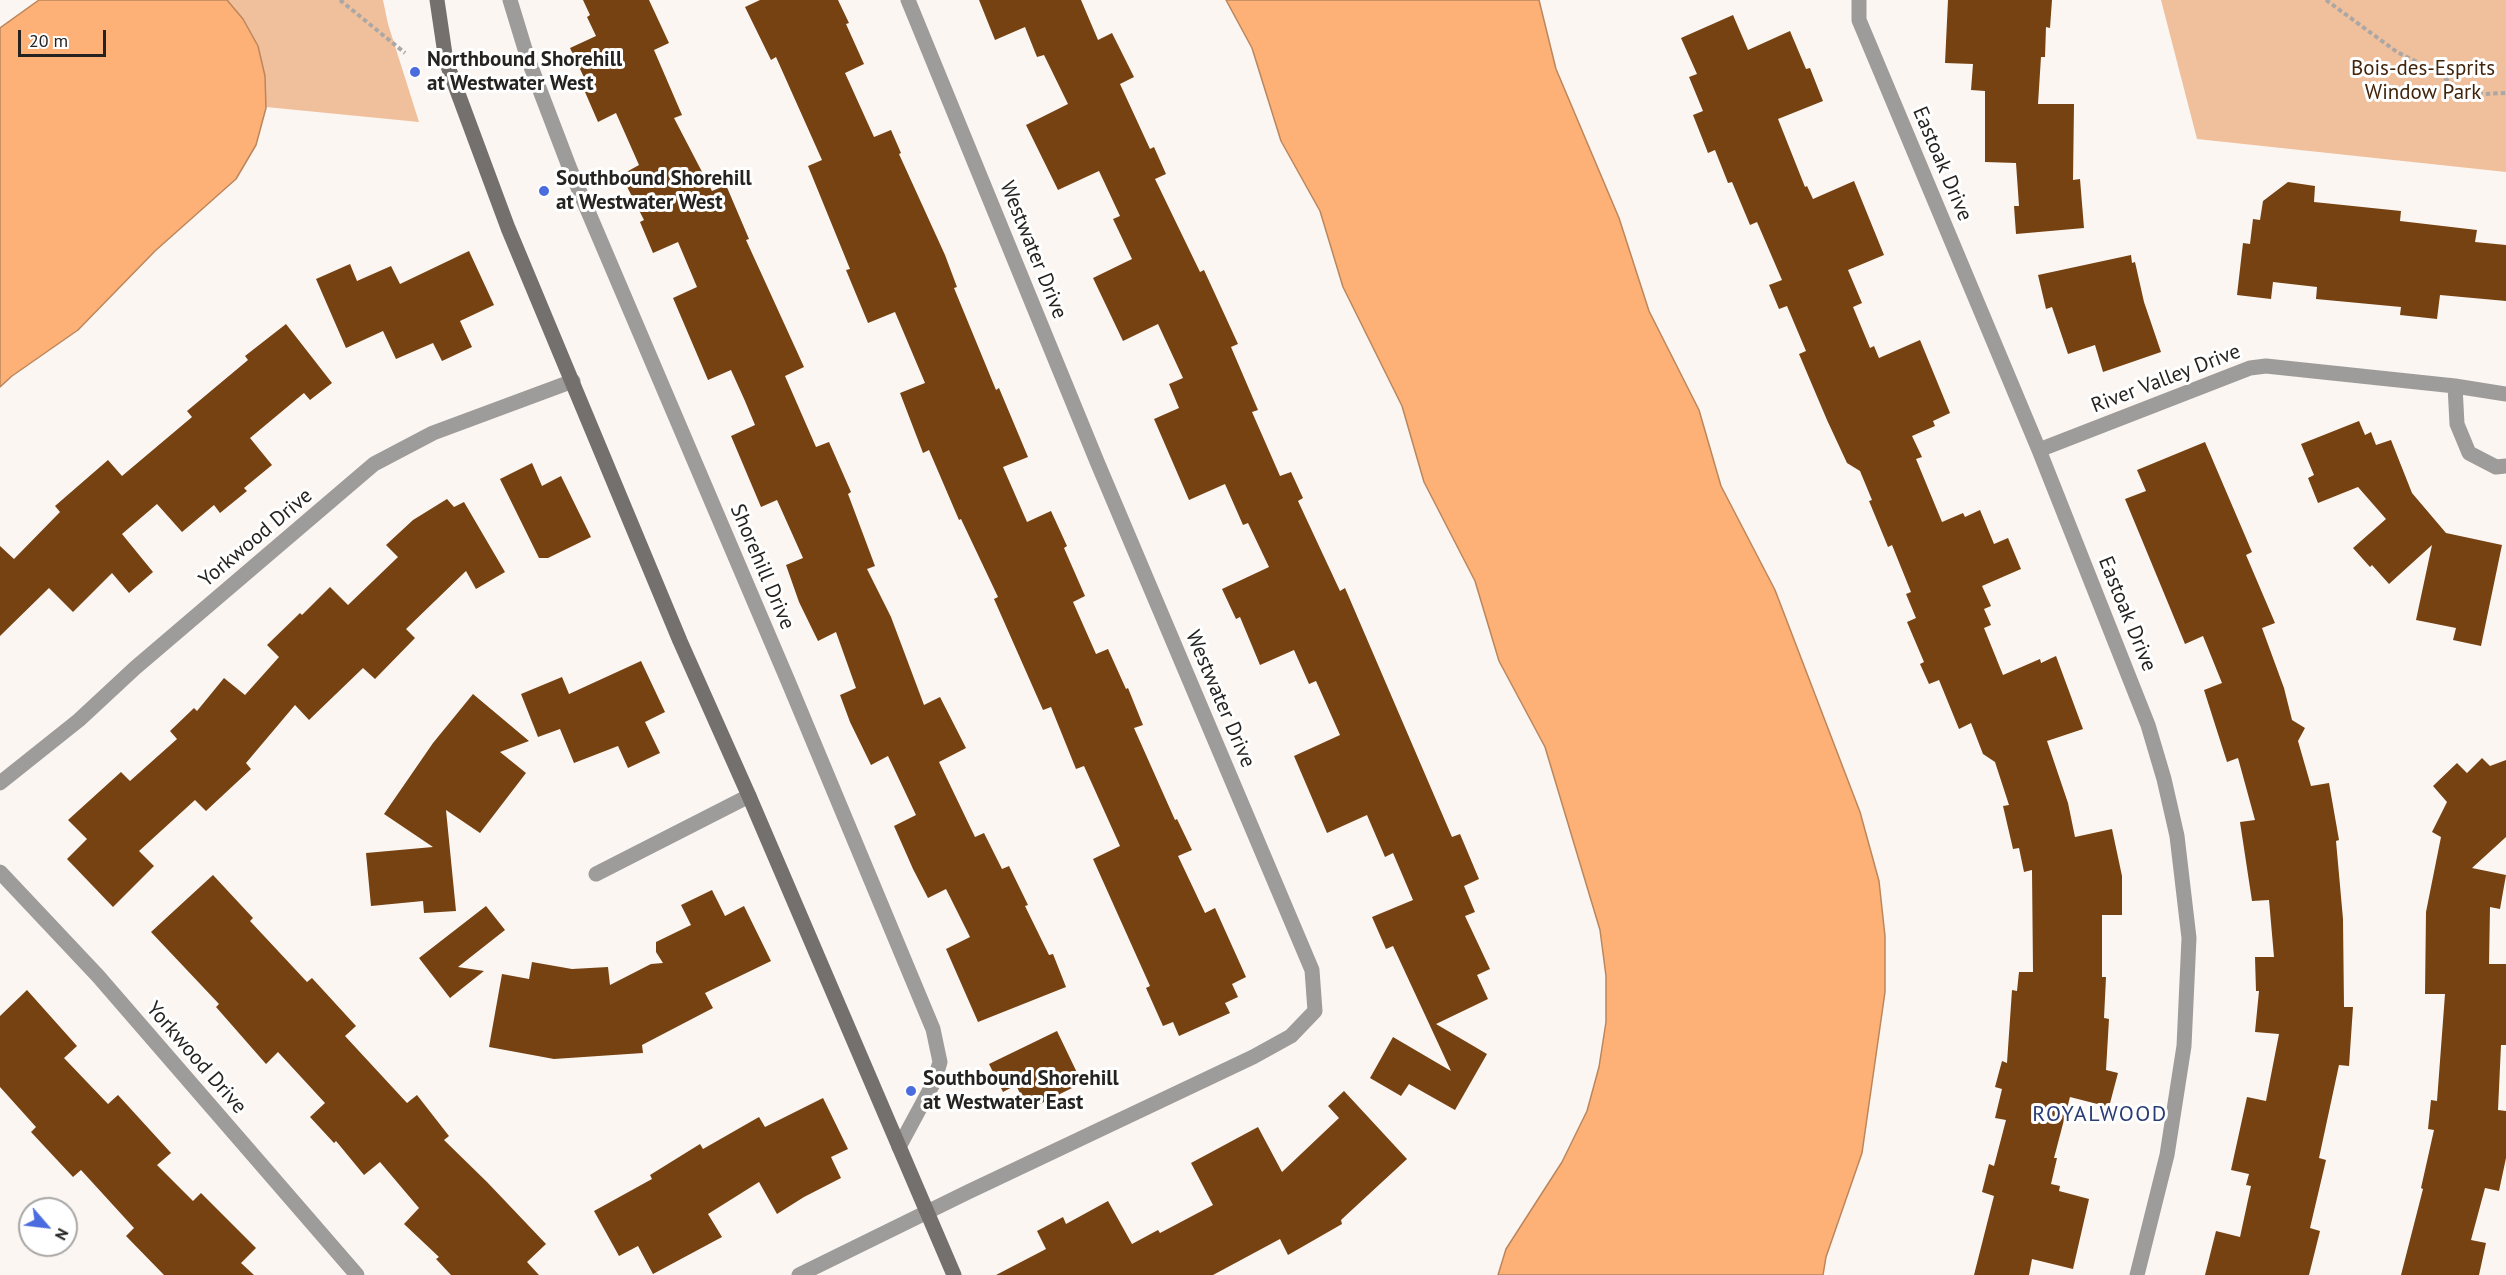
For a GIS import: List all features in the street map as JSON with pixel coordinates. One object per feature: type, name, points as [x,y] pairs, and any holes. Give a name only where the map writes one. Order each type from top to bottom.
[{"type":"street","points":[[437,0],[446,61],[508,228],[680,641],[749,796],[954,1275]]},
{"type":"street","name":"Shorehill Drive","points":[[510,0],[528,59],[570,170],[802,713],[933,1029],[940,1062],[934,1082],[899,1147]]},
{"type":"street","name":"Westwater Drive","points":[[908,0],[1098,464],[1312,970],[1315,1011],[1291,1036],[1253,1057],[927,1212]]},
{"type":"street","name":"Eastoak Drive","points":[[1859,0],[1858,20],[2039,450],[2148,725],[2164,779],[2177,836],[2189,938],[2188,992],[2176,1106],[2167,1155],[2137,1275]]},
{"type":"street","name":"River Valley Drive","points":[[2039,450],[2258,367],[2266,366],[2455,386],[2506,394]]},
{"type":"street","name":"Yorkwood Drive","points":[[0,783],[79,720],[135,668],[374,464],[433,432],[573,381]]},
{"type":"street","points":[[2455,386],[2457,424],[2469,453],[2496,467],[2506,466]]},
{"type":"street","points":[[596,874],[749,796]]},
{"type":"street","name":"Yorkwood Drive","points":[[0,872],[98,976],[357,1275]]},
{"type":"street","points":[[799,1275],[927,1212]]},
{"type":"path","points":[[340,0],[405,53]]},
{"type":"path","points":[[2326,0],[2397,52],[2435,71],[2458,88],[2483,94],[2506,93]]},
{"type":"green space","points":[[227,0],[383,0],[388,24],[419,122],[266,107],[265,76]]},
{"type":"green space","name":"Bois-des-Esprits Window Park","points":[[2161,0],[2506,0],[2506,172],[2197,139]]},
{"type":"shaded area","points":[[39,0],[227,0],[243,19],[258,46],[265,76],[266,108],[256,145],[236,179],[155,251],[78,330],[12,376],[0,387],[0,28]]},
{"type":"shaded area","points":[[1226,0],[1539,0],[1556,69],[1619,218],[1649,311],[1699,410],[1721,486],[1775,590],[1860,812],[1879,881],[1885,936],[1885,992],[1862,1153],[1826,1257],[1823,1275],[1498,1275],[1506,1249],[1562,1162],[1587,1111],[1599,1067],[1606,1022],[1606,976],[1600,930],[1545,747],[1499,661],[1475,581],[1424,482],[1402,406],[1343,287],[1320,211],[1281,141],[1252,48]]},
{"type":"building","points":[[583,0],[649,0],[669,43],[654,50],[682,115],[674,118],[712,191],[726,185],[749,239],[746,240],[804,367],[785,376],[816,447],[829,442],[851,492],[848,494],[875,566],[867,569],[891,617],[924,705],[940,697],[966,748],[939,762],[975,837],[984,833],[1002,869],[1009,866],[1028,905],[1025,906],[1049,955],[1053,954],[1066,987],[978,1022],[946,949],[970,937],[946,889],[928,898],[913,869],[894,826],[916,815],[888,756],[871,765],[850,722],[840,695],[856,688],[836,632],[818,641],[799,602],[786,565],[803,558],[777,500],[761,507],[731,436],[755,425],[745,401],[731,370],[708,380],[673,298],[697,287],[678,242],[653,253],[640,222],[644,220],[621,175],[639,165],[616,113],[598,122],[585,92],[590,90],[570,48],[596,36],[587,17],[590,15]]},
{"type":"building","points":[[760,0],[838,0],[864,64],[845,73],[874,137],[891,130],[901,153],[899,154],[945,255],[957,287],[954,288],[996,390],[999,388],[1028,457],[1003,467],[1027,522],[1051,511],[1067,546],[1064,548],[1085,596],[1073,602],[1096,654],[1108,649],[1126,689],[1128,688],[1143,725],[1134,728],[1175,820],[1177,819],[1192,850],[1178,856],[1205,913],[1215,908],[1246,977],[1232,984],[1238,997],[1225,1003],[1230,1013],[1179,1036],[1173,1022],[1163,1026],[1146,988],[1150,986],[1093,859],[1120,846],[1084,766],[1076,769],[1051,707],[1043,710],[994,599],[998,597],[961,519],[959,520],[929,450],[923,453],[900,393],[925,383],[895,312],[868,323],[846,270],[850,269],[808,166],[822,160],[776,57],[771,60],[745,7]]},
{"type":"building","points":[[979,0],[1081,0],[1098,40],[1112,33],[1134,77],[1120,84],[1150,149],[1154,147],[1166,174],[1155,179],[1200,272],[1204,270],[1238,344],[1231,347],[1258,410],[1252,412],[1280,476],[1291,472],[1303,498],[1298,501],[1340,591],[1345,588],[1452,837],[1460,834],[1479,879],[1464,886],[1475,912],[1465,916],[1490,969],[1477,975],[1488,999],[1436,1024],[1487,1054],[1455,1110],[1409,1084],[1401,1096],[1370,1078],[1393,1037],[1451,1071],[1393,946],[1386,949],[1372,917],[1413,900],[1393,853],[1385,857],[1367,815],[1327,833],[1294,756],[1340,735],[1316,681],[1309,684],[1294,650],[1260,665],[1240,617],[1236,619],[1222,589],[1269,567],[1248,523],[1243,525],[1225,484],[1189,500],[1154,419],[1179,408],[1169,384],[1183,378],[1158,324],[1123,341],[1093,278],[1132,259],[1113,219],[1120,216],[1099,171],[1058,190],[1026,125],[1068,104],[1044,55],[1037,57],[1025,27],[995,40]]},
{"type":"building","points":[[1948,0],[2052,0],[2050,28],[2046,27],[2045,57],[2041,57],[2038,104],[2074,104],[2073,180],[2080,179],[2084,228],[2016,234],[2014,206],[2019,206],[2016,163],[1985,162],[1985,91],[1971,90],[1973,64],[1945,63]]},
{"type":"building","points":[[1733,15],[1748,50],[1790,31],[1806,69],[1810,68],[1823,101],[1778,119],[1805,187],[1807,186],[1813,199],[1854,181],[1884,255],[1848,270],[1862,303],[1853,307],[1870,348],[1874,346],[1879,358],[1920,340],[1950,413],[1933,421],[1935,426],[1912,436],[1922,457],[1916,459],[1942,522],[1963,513],[1965,517],[1980,510],[1994,544],[2008,538],[2021,569],[1982,586],[1991,606],[1984,609],[1991,625],[1984,628],[2003,675],[2040,659],[2041,663],[2056,656],[2083,729],[2047,741],[2068,803],[2075,837],[2112,829],[2122,876],[2122,915],[2102,915],[2102,977],[2106,977],[2104,1018],[2109,1019],[2106,1070],[2118,1073],[2109,1107],[2070,1097],[2054,1158],[2057,1158],[2051,1184],[2060,1186],[2059,1191],[2089,1199],[2073,1269],[2032,1259],[2029,1275],[1974,1275],[1994,1196],[1982,1192],[1989,1164],[1994,1166],[2006,1120],[1995,1118],[2002,1089],[1995,1087],[2002,1061],[2007,1063],[2012,990],[2017,991],[2019,972],[2033,972],[2032,870],[2024,872],[2019,848],[2013,849],[2003,806],[2009,805],[1995,762],[1983,754],[1971,723],[1959,729],[1939,680],[1929,684],[1920,664],[1924,662],[1907,622],[1916,618],[1906,594],[1911,592],[1892,545],[1888,547],[1869,501],[1872,500],[1860,471],[1847,463],[1827,420],[1799,354],[1806,351],[1787,306],[1779,309],[1769,285],[1782,280],[1757,222],[1750,225],[1732,182],[1728,183],[1715,150],[1708,153],[1693,115],[1703,111],[1689,77],[1697,74],[1681,38]]},
{"type":"building","points":[[2288,182],[2315,186],[2314,202],[2401,211],[2400,221],[2477,230],[2475,242],[2506,245],[2506,301],[2440,295],[2437,319],[2400,315],[2401,307],[2316,299],[2317,287],[2273,282],[2271,299],[2237,295],[2243,243],[2250,244],[2253,219],[2260,220],[2263,201]]},
{"type":"building","points":[[469,251],[494,305],[460,321],[472,347],[442,361],[433,343],[396,359],[383,331],[346,348],[316,279],[350,264],[357,281],[391,266],[400,284]]},
{"type":"building","points":[[2131,255],[2161,352],[2103,372],[2095,345],[2068,354],[2052,307],[2046,309],[2038,275]]},
{"type":"building","points":[[286,324],[332,383],[310,400],[304,393],[250,438],[272,465],[244,488],[247,491],[220,513],[214,505],[182,532],[157,504],[122,534],[153,572],[129,593],[112,573],[73,612],[49,588],[0,636],[0,546],[14,559],[60,512],[55,506],[108,460],[122,476],[192,417],[187,411],[248,360],[245,356]]},
{"type":"building","points":[[2359,421],[2365,435],[2371,432],[2376,445],[2391,440],[2412,493],[2446,533],[2502,545],[2481,646],[2453,640],[2456,628],[2416,620],[2432,545],[2389,584],[2353,548],[2386,519],[2358,487],[2318,503],[2308,478],[2314,475],[2301,444]]},
{"type":"building","points":[[2205,442],[2252,552],[2246,555],[2275,623],[2262,628],[2284,688],[2292,720],[2305,728],[2298,741],[2311,786],[2329,783],[2339,840],[2336,841],[2343,919],[2344,1007],[2353,1007],[2349,1066],[2339,1065],[2319,1158],[2326,1160],[2310,1228],[2320,1231],[2309,1275],[2205,1275],[2216,1231],[2240,1237],[2251,1186],[2246,1185],[2249,1174],[2231,1170],[2247,1097],[2266,1101],[2279,1034],[2255,1032],[2259,991],[2256,991],[2255,957],[2274,957],[2269,900],[2252,901],[2240,822],[2255,820],[2238,758],[2227,762],[2204,690],[2222,683],[2203,636],[2185,644],[2125,499],[2146,491],[2137,470]]},
{"type":"building","points":[[532,463],[542,486],[561,476],[591,537],[548,558],[539,558],[500,479]]},
{"type":"building","points":[[447,499],[454,507],[464,502],[505,572],[476,589],[466,571],[406,629],[415,638],[375,679],[363,668],[309,720],[295,705],[246,763],[251,769],[206,811],[195,800],[139,851],[154,866],[113,907],[67,859],[87,839],[68,820],[121,772],[130,781],[177,739],[170,731],[194,708],[197,711],[224,678],[245,695],[279,657],[267,645],[330,587],[348,605],[398,557],[386,545],[413,520]]},
{"type":"building","points":[[641,661],[665,712],[645,722],[660,753],[628,768],[618,746],[574,763],[560,729],[538,737],[521,694],[562,677],[569,694]]},
{"type":"building","points":[[473,694],[529,741],[500,752],[526,773],[480,833],[446,810],[456,911],[424,913],[423,901],[371,906],[366,853],[433,847],[384,814],[433,743]]},
{"type":"building","points":[[2482,758],[2490,766],[2506,760],[2506,837],[2472,868],[2506,875],[2500,909],[2490,907],[2489,964],[2506,964],[2506,1045],[2501,1045],[2498,1110],[2506,1111],[2506,1158],[2499,1191],[2485,1188],[2471,1240],[2486,1243],[2479,1275],[2401,1275],[2423,1189],[2421,1188],[2434,1130],[2428,1129],[2431,1100],[2437,1101],[2445,994],[2425,994],[2426,912],[2441,837],[2432,832],[2447,802],[2433,786],[2457,763],[2467,773]]},
{"type":"building","points":[[213,875],[253,918],[250,921],[307,982],[312,978],[356,1026],[345,1036],[407,1103],[417,1095],[449,1136],[444,1140],[546,1244],[527,1262],[539,1275],[451,1275],[436,1259],[439,1257],[404,1224],[419,1208],[380,1162],[364,1175],[336,1141],[334,1143],[310,1117],[325,1103],[278,1052],[266,1064],[216,1007],[219,1004],[151,932]]},
{"type":"building","points":[[712,890],[725,916],[744,906],[771,961],[705,993],[713,1008],[642,1045],[643,1053],[554,1059],[489,1047],[502,974],[529,979],[532,962],[572,969],[608,967],[610,985],[651,964],[663,963],[656,952],[656,942],[691,925],[681,905]]},
{"type":"building","points":[[486,906],[505,930],[458,967],[484,971],[450,998],[419,958]]},
{"type":"building","points":[[27,990],[77,1046],[64,1058],[108,1104],[118,1095],[171,1153],[157,1165],[193,1201],[201,1193],[256,1248],[241,1263],[254,1275],[164,1275],[126,1236],[134,1228],[81,1170],[73,1177],[31,1132],[36,1127],[0,1087],[0,1016]]},
{"type":"building","points":[[1057,1031],[1082,1083],[1028,1110],[1016,1085],[1003,1092],[989,1064]]},
{"type":"building","points":[[1344,1091],[1407,1159],[1341,1220],[1342,1224],[1288,1255],[1280,1239],[1213,1275],[996,1275],[1046,1249],[1037,1231],[1063,1217],[1066,1224],[1108,1201],[1132,1244],[1158,1230],[1160,1233],[1213,1205],[1191,1163],[1258,1127],[1282,1172],[1339,1118],[1328,1106]]},
{"type":"building","points":[[823,1098],[848,1149],[831,1157],[841,1178],[777,1214],[759,1182],[708,1214],[722,1237],[653,1274],[638,1246],[619,1256],[594,1211],[652,1179],[650,1175],[700,1144],[703,1149],[759,1117],[765,1127]]},
{"type":"place","name":"Northbound Shorehill at Westwater West","points":[[415,72]]},
{"type":"place","name":"Southbound Shorehill at Westwater West","points":[[544,191]]},
{"type":"place","name":"Southbound Shorehill at Westwater East","points":[[911,1091]]},
{"type":"district","name":"ROYALWOOD","points":[[2100,1115]]}]
